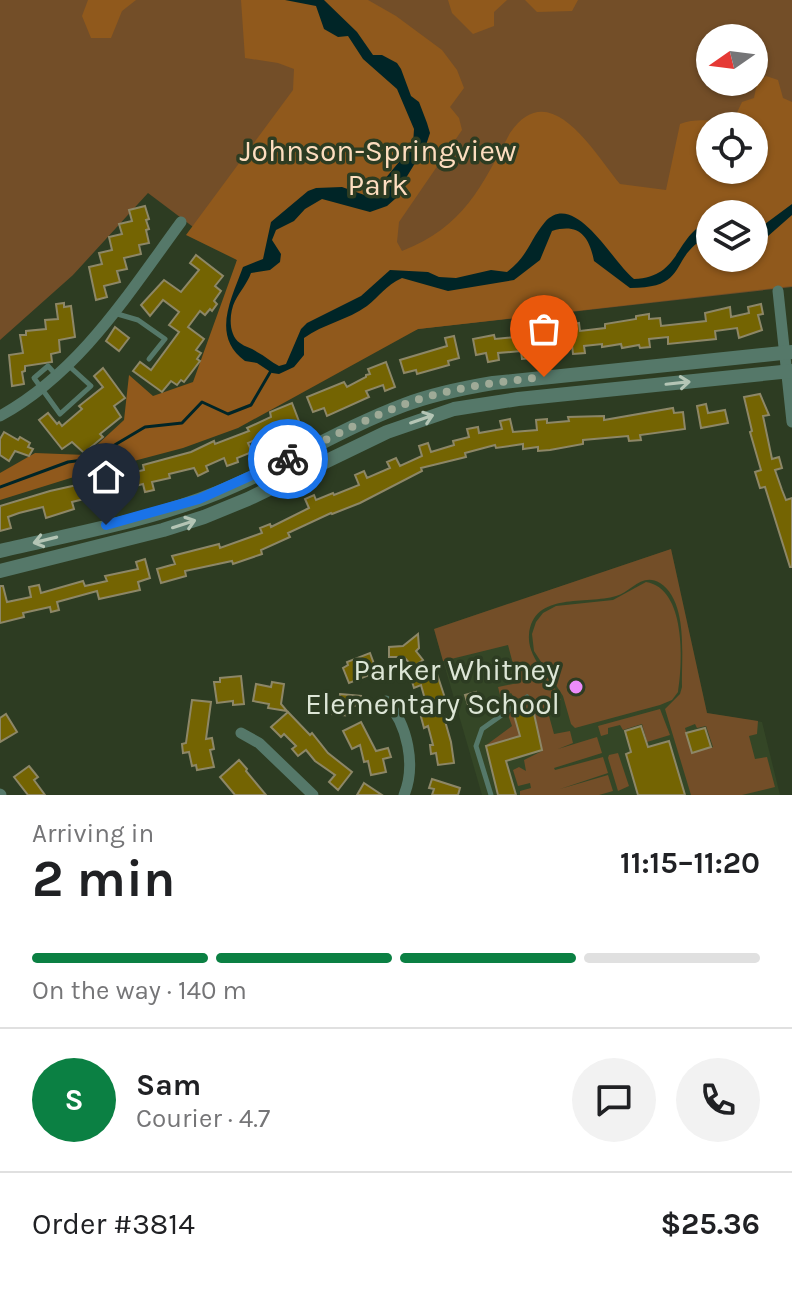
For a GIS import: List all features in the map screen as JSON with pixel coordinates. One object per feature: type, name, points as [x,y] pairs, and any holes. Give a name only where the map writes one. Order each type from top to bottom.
[{"type":"street","points":[[0,416],[43,389],[69,366],[181,222]]},
{"type":"street","points":[[778,291],[788,353],[792,422]]},
{"type":"street","points":[[0,551],[159,512],[199,499],[380,415],[450,391],[504,381],[788,353]]},
{"type":"street","points":[[0,571],[204,517],[387,432],[454,409],[518,399],[789,371]]},
{"type":"street","points":[[386,701],[397,714],[407,746],[410,771],[404,795]]},
{"type":"street","points":[[241,733],[259,743],[313,795]]},
{"type":"lane","points":[[113,313],[138,320],[165,339],[149,359]]},
{"type":"lane","points":[[43,389],[60,414],[91,386],[69,366]]},
{"type":"lane","points":[[491,795],[476,746],[482,729],[527,697]]},
{"type":"shaded area","name":"Parker Whitney Elementary School","points":[[671,549],[707,713],[762,722],[780,795],[482,795],[434,629]]},
{"type":"green space","name":"Johnson-Springview Park","points":[[0,0],[792,0],[792,287],[418,329],[202,421],[237,260],[148,193],[73,275],[0,340]]},
{"type":"green space","points":[[88,0],[136,0],[122,11],[111,38],[91,38],[82,16]]},
{"type":"green space","points":[[241,0],[368,0],[396,16],[442,50],[457,70],[464,88],[450,107],[459,118],[462,130],[399,222],[397,242],[402,251],[441,230],[456,217],[490,171],[510,133],[525,117],[540,112],[556,115],[570,125],[620,184],[666,190],[680,124],[696,120],[696,184],[768,184],[768,112],[737,112],[742,102],[754,96],[768,96],[768,77],[778,80],[783,98],[792,102],[792,286],[418,329],[238,428],[183,448],[0,500],[0,473],[35,453],[86,455],[124,420],[129,375],[153,396],[193,382],[237,260],[186,235],[293,90],[294,69],[245,58]]},
{"type":"green space","points":[[448,0],[507,0],[494,12],[494,26],[473,34],[452,13]]},
{"type":"green space","points":[[525,0],[578,0],[572,11],[537,12]]},
{"type":"green space","points":[[671,549],[707,713],[758,721],[757,734],[749,736],[755,759],[767,757],[775,787],[742,795],[691,795],[665,709],[680,694],[682,687],[682,631],[676,603],[669,592],[654,580],[642,581],[616,596],[551,606],[540,612],[533,621],[529,635],[536,661],[561,700],[546,705],[554,734],[570,731],[573,743],[558,749],[597,737],[602,753],[555,770],[603,757],[608,773],[560,789],[608,775],[613,791],[599,795],[520,795],[520,791],[531,788],[530,783],[518,786],[513,770],[519,767],[526,771],[524,760],[542,751],[537,732],[485,746],[512,726],[508,715],[520,706],[523,712],[514,715],[518,729],[537,723],[533,709],[525,711],[521,698],[515,699],[511,693],[501,699],[498,687],[518,683],[508,645],[443,661],[434,629]],"holes":[[[695,724],[697,728],[706,726],[713,747],[692,753],[685,728]]]},
{"type":"green space","points":[[646,582],[659,587],[669,598],[675,612],[681,646],[678,692],[672,700],[660,705],[575,728],[563,696],[534,651],[532,634],[536,622],[543,613],[556,606],[613,600]]},
{"type":"green space","points":[[660,709],[670,735],[647,742],[642,724],[623,730],[620,725],[608,728],[608,734],[601,736],[598,726]]},
{"type":"green space","points":[[618,753],[629,786],[618,791],[608,758]]},
{"type":"water","points":[[285,0],[324,0],[357,32],[373,55],[382,55],[397,63],[411,96],[419,102],[430,133],[406,178],[403,192],[387,206],[370,212],[322,199],[305,209],[294,221],[276,230],[272,240],[281,254],[280,262],[270,270],[251,273],[233,306],[233,335],[240,343],[279,366],[286,364],[301,329],[307,323],[361,296],[390,270],[428,272],[439,277],[456,278],[491,270],[507,272],[520,260],[545,222],[557,214],[581,221],[634,279],[650,277],[661,271],[696,229],[696,244],[671,277],[662,283],[630,288],[594,261],[589,244],[581,233],[569,229],[552,231],[540,260],[514,280],[448,291],[402,278],[360,311],[304,338],[304,355],[294,367],[279,374],[257,363],[245,361],[229,340],[226,329],[229,305],[243,267],[263,259],[271,222],[308,191],[316,188],[342,187],[370,197],[413,145],[414,129],[397,89],[363,59],[348,36],[338,37],[324,29],[316,6]]},
{"type":"water","points":[[792,204],[792,215],[768,236],[768,222]]},
{"type":"building","points":[[145,206],[149,219],[146,220],[149,229],[146,230],[149,243],[139,245],[141,254],[124,258],[127,269],[117,271],[120,282],[104,286],[107,297],[96,300],[89,267],[102,264],[99,253],[112,250],[109,237],[122,234],[119,224],[132,221],[129,210]]},
{"type":"building","points":[[196,255],[223,276],[215,286],[221,291],[212,311],[210,309],[205,315],[200,311],[188,327],[204,339],[196,350],[201,353],[197,359],[200,361],[184,382],[181,380],[177,385],[171,381],[162,392],[133,371],[140,362],[151,370],[179,332],[169,325],[179,312],[163,300],[150,316],[141,305],[164,280],[181,292],[199,270],[190,263]]},
{"type":"building","points":[[64,303],[64,307],[71,306],[75,337],[59,340],[60,352],[51,354],[52,362],[25,366],[22,372],[24,384],[12,386],[9,355],[23,353],[20,335],[26,335],[26,331],[46,329],[45,320],[58,319],[56,304]]},
{"type":"building","points":[[761,304],[763,314],[758,315],[762,330],[739,338],[737,328],[715,331],[716,339],[668,344],[668,337],[649,339],[650,347],[622,348],[621,344],[602,347],[602,344],[584,346],[585,353],[573,354],[572,345],[548,348],[549,356],[541,357],[522,359],[521,351],[498,353],[499,360],[488,362],[486,353],[476,355],[473,339],[494,335],[495,339],[537,335],[536,331],[579,323],[580,331],[605,328],[605,324],[649,314],[649,319],[660,318],[661,326],[706,321],[705,313],[730,307],[731,317],[749,313],[748,307]]},
{"type":"building","points":[[115,327],[129,338],[119,351],[106,341]]},
{"type":"building","points":[[454,336],[459,358],[448,361],[449,365],[417,374],[416,370],[404,373],[400,360],[447,346],[445,338]]},
{"type":"building","points":[[386,362],[395,387],[385,391],[383,385],[366,391],[369,397],[327,416],[324,408],[313,412],[307,397],[344,382],[347,387],[370,374],[368,369]]},
{"type":"building","points":[[103,368],[125,398],[114,406],[121,417],[100,434],[103,437],[84,453],[72,442],[62,449],[39,420],[48,413],[62,426],[82,409],[79,406],[103,387],[94,376]]},
{"type":"building","points":[[760,394],[769,415],[763,416],[772,459],[779,457],[782,468],[775,470],[786,500],[792,498],[792,567],[765,487],[760,488],[755,472],[761,470],[744,397]]},
{"type":"building","points":[[292,403],[300,424],[289,428],[287,423],[274,428],[278,438],[268,443],[264,436],[248,443],[252,452],[237,458],[238,462],[227,466],[224,458],[206,466],[208,471],[198,476],[194,468],[169,474],[170,478],[152,482],[154,490],[145,492],[143,484],[119,490],[121,496],[105,501],[104,494],[72,502],[74,509],[46,518],[43,507],[19,513],[8,517],[11,528],[0,531],[0,506],[50,491],[144,470],[143,465],[249,431],[247,428],[271,417],[270,412]]},
{"type":"building","points":[[706,404],[708,413],[725,410],[728,423],[701,428],[697,406]]},
{"type":"building","points":[[673,408],[674,413],[683,412],[685,429],[640,435],[641,440],[629,441],[628,436],[583,440],[583,444],[550,450],[538,451],[538,447],[523,449],[523,444],[496,448],[495,445],[465,453],[466,457],[421,468],[422,471],[360,503],[288,533],[290,537],[261,550],[262,554],[233,564],[232,561],[185,571],[186,576],[161,583],[157,569],[175,564],[172,556],[219,544],[220,548],[262,533],[260,528],[270,524],[271,527],[309,508],[305,499],[314,495],[316,500],[359,485],[355,475],[364,471],[367,478],[390,468],[387,462],[396,458],[400,466],[422,456],[419,446],[428,443],[431,452],[454,445],[453,441],[469,437],[467,429],[478,427],[479,433],[502,429],[500,421],[510,419],[513,432],[537,430],[536,420],[547,419],[547,423],[569,421],[568,417],[604,416],[604,420]]},
{"type":"building","points":[[4,432],[30,443],[28,447],[33,449],[29,456],[15,451],[9,461],[0,455],[0,439]]},
{"type":"building","points":[[145,559],[150,578],[138,582],[140,590],[99,599],[97,591],[57,602],[59,610],[51,612],[50,607],[23,613],[24,617],[0,623],[0,586],[3,586],[7,602],[31,597],[29,587],[39,585],[41,593],[83,581],[85,586],[107,581],[105,576],[138,569],[136,562]]},
{"type":"building","points":[[418,634],[419,648],[416,651],[423,660],[413,667],[404,657],[389,657],[389,647],[403,646]]},
{"type":"building","points":[[370,653],[377,672],[349,683],[343,668],[348,665],[347,662]]},
{"type":"building","points":[[435,668],[445,698],[439,700],[454,763],[438,765],[436,753],[431,754],[430,745],[433,745],[428,726],[424,728],[420,713],[428,710],[421,685],[414,688],[410,675]]},
{"type":"building","points":[[241,676],[244,704],[233,705],[233,701],[217,703],[214,682],[220,682],[220,678]]},
{"type":"building","points":[[272,682],[284,684],[281,704],[287,711],[268,708],[269,704],[253,701],[256,684],[271,687]]},
{"type":"building","points":[[476,692],[481,708],[470,711],[465,695]]},
{"type":"building","points":[[340,694],[361,696],[360,706],[352,706],[351,716],[332,714],[333,705],[339,705]]},
{"type":"building","points":[[192,700],[211,702],[206,739],[212,738],[214,749],[210,750],[214,767],[197,770],[196,765],[192,766],[189,752],[183,753],[182,744],[186,743]]},
{"type":"building","points":[[533,709],[542,750],[506,761],[516,795],[498,795],[486,746],[520,736],[514,715]]},
{"type":"building","points":[[288,712],[310,735],[312,733],[328,753],[352,772],[338,790],[329,782],[335,775],[315,761],[306,750],[298,756],[292,749],[296,746],[271,727]]},
{"type":"building","points":[[6,714],[17,732],[0,742],[0,718]]},
{"type":"building","points":[[361,722],[376,751],[388,748],[391,757],[383,759],[386,772],[371,775],[360,745],[352,749],[343,731]]},
{"type":"building","points":[[641,726],[648,747],[669,741],[685,795],[638,795],[626,754],[631,752],[625,731]]},
{"type":"building","points":[[705,728],[711,747],[692,753],[686,733]]},
{"type":"building","points":[[239,760],[266,795],[235,795],[220,777]]},
{"type":"building","points":[[29,766],[38,777],[34,780],[45,795],[28,795],[14,777]]},
{"type":"building","points":[[432,779],[460,788],[458,795],[432,795],[434,789],[429,788]]},
{"type":"building","points":[[364,783],[382,795],[357,795]]},
{"type":"waterway","points":[[0,487],[68,462],[91,459],[145,427],[182,423],[202,402],[228,414],[251,405],[272,369]]},
{"type":"way so far","points":[[288,459],[406,404],[471,386],[544,377]]},
{"type":"place","name":"Parker Whitney Elementary School","points":[[576,687]]},
{"type":"route","points":[[106,525],[199,499],[288,459]]}]
